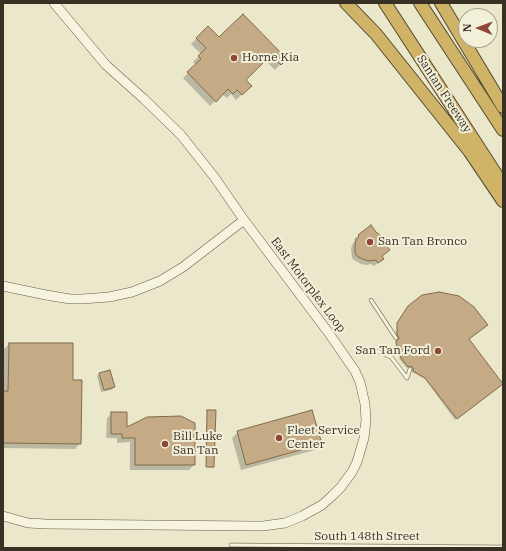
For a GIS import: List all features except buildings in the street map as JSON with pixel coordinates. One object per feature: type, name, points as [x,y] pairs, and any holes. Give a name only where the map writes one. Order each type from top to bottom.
[{"type":"highway","points":[[346,3],[376,34],[470,152],[503,201]]},
{"type":"highway","name":"Santan Freeway","points":[[385,3],[503,185]]},
{"type":"highway","points":[[420,3],[503,130]]},
{"type":"highway","points":[[441,3],[503,107]]},
{"type":"street","name":"East Motorplex Loop","points":[[3,516],[28,523],[46,524],[263,526],[285,523],[322,505],[341,487],[357,462],[364,438],[366,420],[365,404],[360,382],[355,371],[215,178],[181,135],[106,65],[54,3]]},
{"type":"street","points":[[3,286],[70,299],[109,297],[132,292],[160,281],[183,267],[244,220]]},
{"type":"lane","points":[[371,300],[396,338]]},
{"type":"lane","points":[[377,351],[391,358],[407,378],[410,369]]},
{"type":"lane","name":"South 148th Street","points":[[231,545],[503,547]]},
{"type":"place","name":"Horne Kia","points":[[234,58]]},
{"type":"place","name":"San Tan Bronco","points":[[370,242]]},
{"type":"place","name":"San Tan Ford","points":[[438,351]]},
{"type":"place","name":"Fleet Service Center","points":[[279,438]]},
{"type":"place","name":"Bill Luke San Tan","points":[[165,444]]}]
